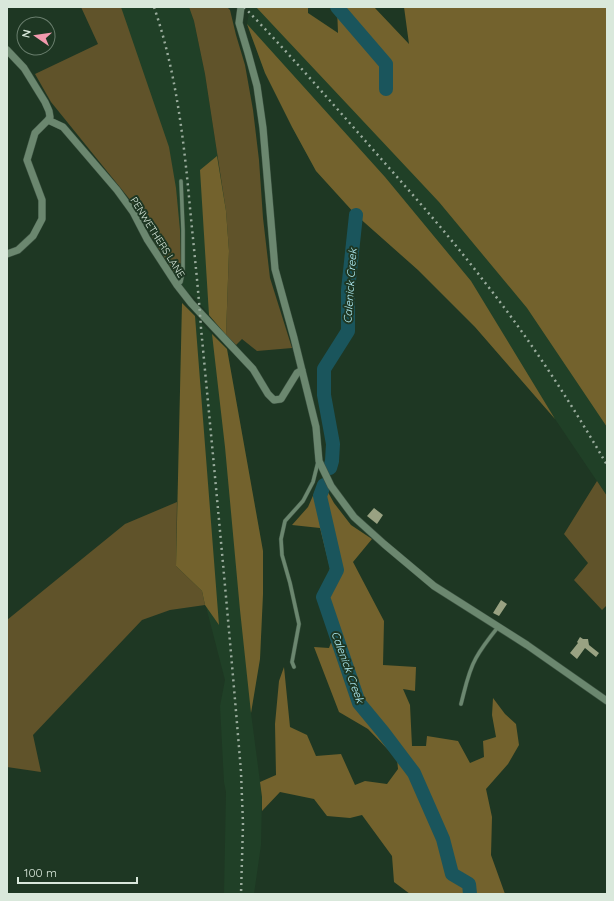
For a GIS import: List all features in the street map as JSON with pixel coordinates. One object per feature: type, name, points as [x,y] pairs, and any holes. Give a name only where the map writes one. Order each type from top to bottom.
[{"type":"street","points":[[241,7],[239,23],[256,86],[263,128],[275,268],[316,427],[319,461],[331,486],[354,517],[434,586],[527,645],[607,701]]},
{"type":"street","points":[[7,50],[24,68],[49,111],[50,117],[35,133],[27,160],[42,200],[42,219],[33,236],[18,250],[7,254]]},
{"type":"street","name":"PENWETHERS LANE","points":[[48,120],[63,127],[117,190],[133,212],[147,239],[177,285],[191,303],[253,370],[268,394],[274,400],[281,399],[297,373],[302,370]]},
{"type":"lane","points":[[177,285],[181,282],[183,272],[181,181]]},
{"type":"lane","points":[[294,667],[292,662],[300,624],[282,555],[281,538],[285,521],[303,502],[313,482],[319,461]]},
{"type":"lane","points":[[460,704],[468,676],[476,658],[498,627]]},
{"type":"shaded area","points":[[81,7],[121,7],[169,147],[176,188],[180,230],[181,268],[178,278],[155,243],[140,212],[51,102],[35,74],[98,44]]},
{"type":"shaded area","points":[[121,7],[189,7],[194,21],[205,74],[226,211],[226,335],[195,298],[185,290],[178,278],[181,268],[180,230]]},
{"type":"shaded area","points":[[189,7],[227,7],[230,10],[245,65],[253,110],[270,278],[292,348],[257,351],[242,339],[236,345],[226,335],[229,251],[226,211],[205,74],[194,21]]},
{"type":"shaded area","points":[[250,7],[300,7],[339,34],[607,423],[607,496],[555,419],[475,327],[418,270],[356,215],[316,171],[265,73],[247,24]]},
{"type":"shaded area","points":[[256,7],[308,7],[308,13],[338,33],[337,7],[374,7],[409,44],[404,7],[607,7],[607,427],[527,308],[439,202]]},
{"type":"shaded area","points":[[247,24],[385,177],[471,281],[555,419],[475,327],[418,270],[356,215],[316,171],[265,73]]},
{"type":"shaded area","points":[[217,156],[226,211],[229,251],[226,335],[209,315],[200,170]]},
{"type":"shaded area","points":[[182,303],[227,349],[263,551],[260,659],[251,713],[262,797],[261,845],[254,894],[224,894],[226,792],[224,782],[220,706],[225,680],[202,591],[176,566]]},
{"type":"shaded area","points":[[182,303],[195,316],[219,625],[205,605],[202,591],[176,566]]},
{"type":"shaded area","points":[[212,334],[227,349],[263,551],[260,659],[251,713],[225,447]]},
{"type":"shaded area","points":[[597,481],[607,496],[607,605],[602,610],[574,580],[588,563],[564,534]]},
{"type":"shaded area","points":[[319,482],[324,485],[334,503],[351,525],[372,539],[353,562],[384,621],[383,665],[416,667],[415,691],[403,689],[410,705],[412,746],[426,746],[427,736],[458,741],[470,763],[484,757],[483,741],[496,737],[492,715],[493,698],[505,714],[516,724],[519,745],[508,764],[486,789],[492,817],[491,855],[505,894],[410,894],[394,882],[392,856],[362,815],[350,818],[327,816],[314,799],[280,792],[262,811],[260,782],[276,775],[275,724],[279,681],[284,667],[290,727],[307,735],[316,756],[341,754],[355,785],[365,781],[387,784],[398,769],[397,759],[368,729],[339,712],[314,647],[329,648],[332,640],[319,603],[326,585],[330,568],[320,528],[292,525],[308,507]]},
{"type":"shaded area","points":[[177,502],[176,566],[202,591],[205,605],[170,610],[142,620],[33,735],[41,772],[7,767],[7,620],[125,524]]},
{"type":"building","points":[[374,508],[383,515],[377,524],[367,516]]},
{"type":"building","points":[[501,600],[507,604],[499,616],[493,613]]},
{"type":"building","points":[[580,637],[583,639],[588,639],[589,645],[599,653],[596,657],[585,648],[577,659],[570,653],[578,643],[577,642]]},
{"type":"waterway","name":"Calenick Creek","points":[[337,7],[386,64],[386,89]]},
{"type":"waterway","name":"Calenick Creek","points":[[330,468],[333,444],[324,395],[324,369],[348,331],[348,290],[356,215]]},
{"type":"waterway","name":"Calenick Creek","points":[[324,485],[320,496],[337,570],[323,597],[359,703],[414,773],[443,839],[452,874],[469,884],[470,894]]},
{"type":"railway","points":[[154,7],[173,77],[184,149],[189,197],[241,772],[243,824],[241,894]]},
{"type":"railway","points":[[244,7],[362,137],[424,207],[469,261],[533,347],[564,394],[607,465]]}]
